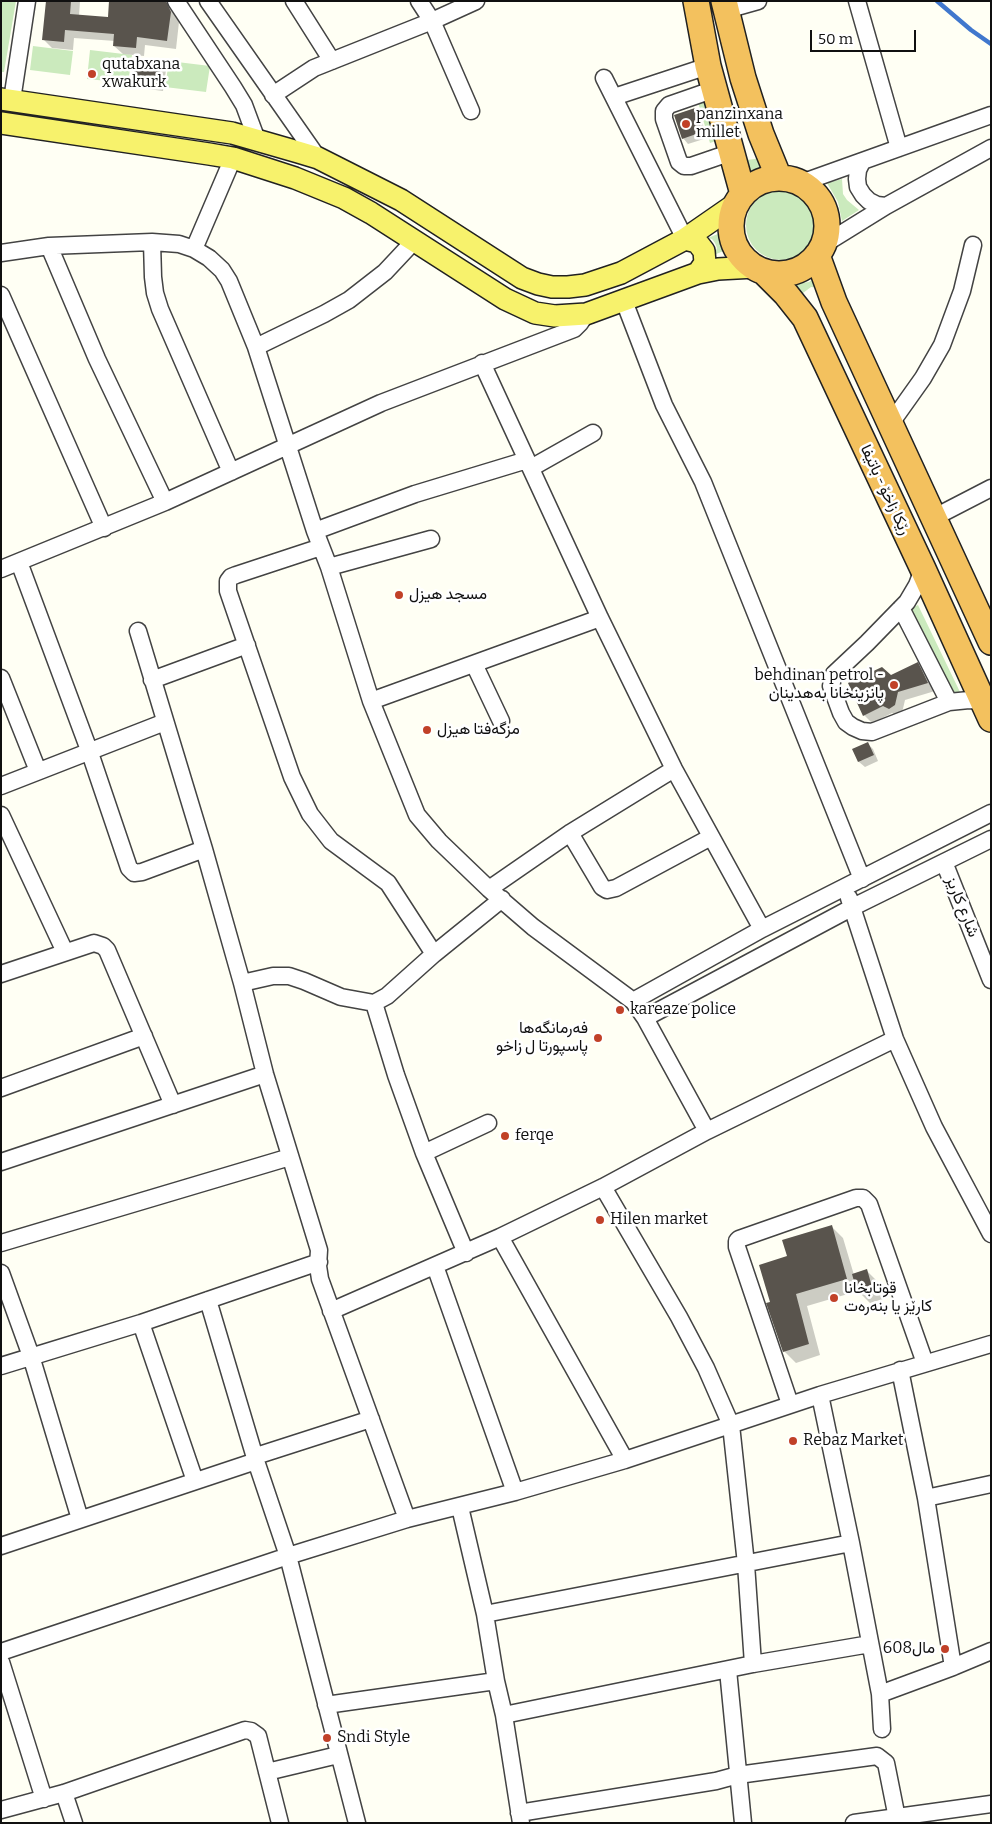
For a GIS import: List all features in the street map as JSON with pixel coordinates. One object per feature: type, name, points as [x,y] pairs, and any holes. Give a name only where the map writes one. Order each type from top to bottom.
[{"type":"highway","points":[[696,1],[712,77],[732,152],[740,198]]},
{"type":"highway","points":[[725,6],[743,78],[761,134],[790,180]]},
{"type":"highway","points":[[732,152],[746,150],[758,141],[761,134]]},
{"type":"highway","points":[[790,180],[813,191],[822,203],[826,216],[827,231],[820,250],[809,264],[793,272],[776,274],[759,270],[743,258],[735,245],[732,231],[732,216],[740,198],[760,182],[790,180]]},
{"type":"highway","name":"رێکا زاخۆ - باتیفا","points":[[820,250],[834,302],[991,642]]},
{"type":"highway","name":"رێکا زاخۆ - باتیفا","points":[[759,270],[786,294],[805,318],[987,710]]},
{"type":"highway","points":[[805,318],[807,308],[815,301],[825,299],[834,302]]},
{"type":"main road","points":[[7,99],[232,133],[318,158],[401,200],[522,278],[538,284],[568,288],[599,282],[643,262],[685,239],[740,198]]},
{"type":"main road","points":[[1,123],[233,158],[321,187],[357,205],[415,240],[518,306],[555,316],[586,314],[698,273],[718,269],[759,270]]},
{"type":"main road","points":[[685,239],[696,242],[704,251],[705,263],[698,273]]},
{"type":"street","points":[[7,99],[27,1]]},
{"type":"street","points":[[176,1],[234,87],[244,105],[257,140]]},
{"type":"street","points":[[208,1],[318,158]]},
{"type":"street","points":[[294,1],[332,61]]},
{"type":"street","points":[[419,1],[432,21],[471,111]]},
{"type":"street","points":[[273,95],[306,73],[476,1]]},
{"type":"street","points":[[725,6],[758,1]]},
{"type":"street","points":[[858,1],[899,148]]},
{"type":"street","points":[[614,98],[712,77]]},
{"type":"street","points":[[712,77],[669,105],[664,112],[664,119],[681,165],[691,166],[732,152]]},
{"type":"street","points":[[604,78],[685,239]]},
{"type":"street","points":[[790,180],[862,162],[991,116]]},
{"type":"street","points":[[820,250],[886,206],[991,148]]},
{"type":"street","points":[[194,249],[233,158]]},
{"type":"street","points":[[862,162],[858,170],[858,187],[869,201],[877,205],[886,206]]},
{"type":"street","points":[[256,347],[349,300],[385,272],[415,240]]},
{"type":"street","points":[[152,242],[153,277],[160,309],[231,472]]},
{"type":"street","points":[[1,253],[49,246],[152,242],[179,244],[194,249],[209,258],[222,270],[229,281],[256,347],[371,701],[417,815],[439,842],[533,927],[633,1001],[645,1018],[708,1131]]},
{"type":"street","points":[[891,423],[923,378],[942,345],[962,291],[973,245]]},
{"type":"street","points":[[49,246],[97,359],[164,502]]},
{"type":"street","points":[[1,295],[104,528]]},
{"type":"street","points":[[624,301],[664,405],[706,491],[862,879]]},
{"type":"street","points":[[1,569],[164,502],[381,403],[574,329],[586,314]]},
{"type":"street","points":[[482,363],[600,618],[674,769],[762,929]]},
{"type":"street","points":[[315,531],[408,496],[529,464],[593,433]]},
{"type":"street","points":[[933,518],[991,488]]},
{"type":"street","points":[[329,567],[431,539]]},
{"type":"street","points":[[321,547],[231,577],[227,586],[292,777],[310,814],[331,841],[388,883],[434,954]]},
{"type":"street","points":[[19,562],[89,750],[127,865],[131,871],[142,872],[204,849]]},
{"type":"street","points":[[923,569],[912,595],[901,608],[834,674],[831,686],[841,713],[846,722],[853,727],[862,731],[872,732],[949,702],[969,700],[987,710]]},
{"type":"street","points":[[901,608],[949,702]]},
{"type":"street","points":[[371,701],[600,618]]},
{"type":"street","points":[[138,631],[204,849],[242,983],[265,1074],[319,1250],[320,1279],[407,1519]]},
{"type":"street","points":[[152,680],[247,645]]},
{"type":"street","points":[[474,664],[501,721]]},
{"type":"street","points":[[1,678],[38,771]]},
{"type":"street","points":[[1,786],[164,722]]},
{"type":"street","points":[[489,889],[570,833],[674,769]]},
{"type":"street","points":[[633,1001],[762,929],[991,813]]},
{"type":"street","points":[[1,815],[65,952]]},
{"type":"street","points":[[570,833],[602,887],[611,890],[711,837]]},
{"type":"street","points":[[645,1018],[853,907],[991,839]]},
{"type":"street","name":"شارع كاريز","points":[[944,862],[991,980]]},
{"type":"street","points":[[845,887],[895,1038],[934,1127],[991,1234]]},
{"type":"street","points":[[242,983],[273,976],[289,976],[341,997],[374,1003],[387,996],[434,954],[502,899]]},
{"type":"street","points":[[1,974],[94,943],[100,944],[107,950],[173,1105]]},
{"type":"street","points":[[374,1003],[396,1075],[424,1153],[466,1253]]},
{"type":"street","points":[[1,1088],[144,1036]]},
{"type":"street","points":[[331,1311],[500,1237],[603,1187],[708,1131],[895,1038]]},
{"type":"street","points":[[1,1162],[265,1074]]},
{"type":"street","points":[[424,1153],[488,1123]]},
{"type":"street","points":[[1,1243],[290,1157]]},
{"type":"street","points":[[603,1187],[679,1317],[706,1368],[731,1425],[746,1564],[753,1664]]},
{"type":"street","points":[[790,1404],[737,1247],[737,1241],[856,1198],[863,1198],[868,1204],[925,1363]]},
{"type":"street","points":[[500,1237],[625,1460]]},
{"type":"street","points":[[1,1366],[141,1323],[319,1262]]},
{"type":"street","points":[[435,1266],[515,1492]]},
{"type":"street","points":[[1,1272],[31,1356],[80,1519]]},
{"type":"street","points":[[208,1300],[288,1556],[357,1823]]},
{"type":"street","points":[[141,1323],[195,1480]]},
{"type":"street","points":[[1,1652],[288,1556],[407,1519],[515,1492],[625,1460],[790,1404],[991,1344]]},
{"type":"street","points":[[900,1370],[926,1498],[953,1667]]},
{"type":"street","points":[[820,1395],[880,1694],[882,1729]]},
{"type":"street","points":[[1,1546],[371,1419]]},
{"type":"street","points":[[926,1498],[991,1484]]},
{"type":"street","points":[[460,1506],[485,1614],[496,1681],[504,1714],[520,1818],[716,1781],[738,1775],[877,1756],[886,1763],[897,1820]]},
{"type":"street","points":[[485,1614],[851,1543]]},
{"type":"street","points":[[504,1714],[753,1664],[870,1644]]},
{"type":"street","points":[[880,1694],[991,1651]]},
{"type":"street","points":[[1,1662],[44,1799]]},
{"type":"street","points":[[728,1670],[743,1823]]},
{"type":"street","points":[[326,1705],[496,1681]]},
{"type":"street","points":[[1,1810],[64,1793],[245,1730],[251,1731],[258,1736],[276,1821]]},
{"type":"street","points":[[267,1772],[338,1754]]},
{"type":"street","points":[[64,1793],[74,1823]]},
{"type":"street","points":[[854,1823],[897,1820],[991,1804]]},
{"type":"green space","points":[[1,1],[16,1],[4,72],[1,72]]},
{"type":"green space","points":[[33,46],[73,51],[70,75],[30,70]]},
{"type":"green space","points":[[90,50],[132,55],[128,83],[87,79]]},
{"type":"green space","points":[[169,61],[210,66],[206,92],[165,87]]},
{"type":"green space","points":[[703,98],[716,141],[710,143],[697,99]]},
{"type":"green space","points":[[761,154],[766,166],[757,168],[750,173],[746,160],[755,159]]},
{"type":"green space","points":[[842,179],[843,194],[859,210],[842,221],[838,202],[827,183]]},
{"type":"green space","points":[[774,190],[788,190],[801,196],[810,205],[816,218],[814,238],[806,250],[788,260],[774,260],[761,254],[752,245],[746,232],[746,218],[752,205],[761,196]]},
{"type":"green space","points":[[720,233],[728,249],[714,255],[717,248],[712,239],[708,238]]},
{"type":"green space","points":[[817,276],[820,288],[811,287],[803,293],[801,301],[794,284],[809,282]]},
{"type":"green space","points":[[918,605],[960,692],[951,696],[909,609]]},
{"type":"building","points":[[46,1],[71,1],[70,14],[108,17],[109,1],[166,1],[171,12],[167,41],[137,37],[136,48],[113,46],[114,34],[65,30],[64,42],[42,40]]},
{"type":"building","points":[[136,59],[161,63],[158,86],[133,82]]},
{"type":"building","points":[[695,108],[702,132],[682,139],[674,115]]},
{"type":"building","points":[[918,662],[928,683],[898,692],[895,705],[889,709],[883,706],[863,716],[848,683],[882,667],[891,675]]},
{"type":"building","points":[[868,742],[874,755],[858,762],[852,749]]},
{"type":"building","points":[[832,1225],[847,1279],[796,1294],[809,1344],[783,1352],[766,1303],[770,1302],[759,1265],[787,1256],[782,1240]]},
{"type":"building","points":[[867,1269],[872,1287],[857,1292],[852,1274]]},
{"type":"waterway","points":[[937,1],[971,30],[991,44]]},
{"type":"place","name":"qutabxana xwakurk","points":[[92,74]]},
{"type":"place","name":"panzinxana millet","points":[[686,124]]},
{"type":"place","name":"مسجد هيزل","points":[[399,595]]},
{"type":"place","name":"behdinan petrol - پانزینخانا بەهدینان","points":[[894,685]]},
{"type":"place","name":"مزگەفتا هیزل","points":[[427,730]]},
{"type":"place","name":"kareaze police","points":[[620,1010]]},
{"type":"place","name":"فەرمانگەها پاسپورتا ل زاخو","points":[[598,1038]]},
{"type":"place","name":"ferqe","points":[[505,1136]]},
{"type":"place","name":"Hilen market","points":[[600,1220]]},
{"type":"place","name":"قوتابخانا کارێز یا بنەرەت","points":[[834,1298]]},
{"type":"place","name":"Rebaz Market","points":[[793,1441]]},
{"type":"place","name":"مال608","points":[[945,1649]]},
{"type":"place","name":"Sndi Style","points":[[327,1738]]}]
